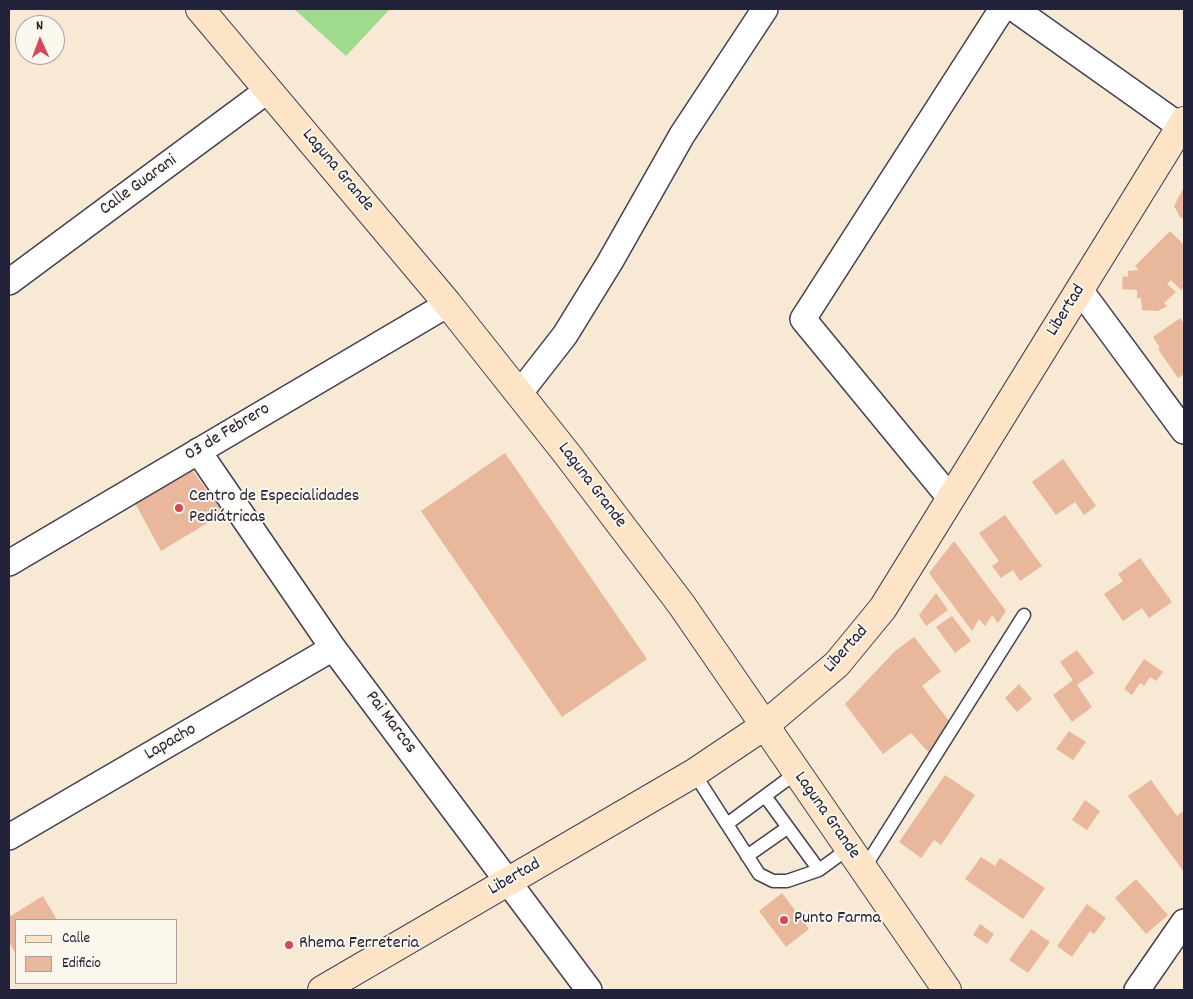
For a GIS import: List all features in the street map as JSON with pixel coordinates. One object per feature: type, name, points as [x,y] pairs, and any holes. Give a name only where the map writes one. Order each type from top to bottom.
[{"type":"main road","name":"Laguna Grande","points":[[200,9],[448,304],[681,604],[947,990]]},
{"type":"main road","name":"Libertad","points":[[322,990],[694,773],[764,726],[837,664],[883,608],[1183,126]]},
{"type":"street","points":[[519,394],[565,335],[610,262],[682,135],[764,9]]},
{"type":"street","points":[[951,498],[802,319],[1002,9]]},
{"type":"street","points":[[1015,9],[1183,126]]},
{"type":"street","name":"Calle Guarani","points":[[9,282],[268,90]]},
{"type":"street","points":[[1080,290],[1184,431]]},
{"type":"street","name":"03 de Febrero","points":[[9,563],[448,304]]},
{"type":"street","name":"Pai Marcos","points":[[198,451],[333,648],[589,990]]},
{"type":"street","name":"Lapacho","points":[[9,837],[333,648]]},
{"type":"street","points":[[1137,990],[1184,922]]},
{"type":"lane","points":[[694,773],[759,874],[773,881],[787,881],[856,859],[1024,615]]},
{"type":"lane","points":[[727,824],[796,773]]},
{"type":"lane","points":[[765,796],[819,870]]},
{"type":"lane","points":[[747,856],[787,828]]},
{"type":"green space","points":[[294,9],[390,9],[346,56]]},
{"type":"building","points":[[1184,187],[1184,219],[1180,217],[1174,206]]},
{"type":"building","points":[[1170,231],[1184,245],[1184,287],[1181,290],[1171,280],[1167,284],[1176,292],[1164,303],[1167,306],[1158,311],[1142,310],[1141,298],[1137,298],[1137,290],[1122,289],[1123,276],[1128,277],[1128,271],[1139,270],[1135,266]]},
{"type":"building","points":[[1180,318],[1184,324],[1184,374],[1178,378],[1158,349],[1160,348],[1153,337]]},
{"type":"building","points":[[505,453],[647,659],[562,717],[421,511]]},
{"type":"building","points":[[1063,459],[1096,506],[1084,515],[1075,502],[1056,515],[1032,482]]},
{"type":"building","name":"Centro de Especialidades Pediátricas","points":[[191,469],[224,513],[161,551],[135,503]]},
{"type":"building","points":[[1005,515],[1042,566],[1020,581],[1013,570],[1001,578],[992,566],[999,561],[979,533]]},
{"type":"building","points":[[954,541],[1006,611],[998,623],[992,615],[985,626],[979,619],[972,631],[929,573]]},
{"type":"building","points":[[1140,558],[1172,602],[1149,618],[1142,608],[1123,621],[1104,594],[1123,581],[1118,574]]},
{"type":"building","points":[[936,593],[948,610],[926,626],[919,615]]},
{"type":"building","points":[[952,616],[971,641],[955,653],[936,627]]},
{"type":"building","points":[[914,637],[941,671],[922,686],[953,726],[931,755],[911,733],[883,754],[845,704],[895,651]]},
{"type":"building","points":[[1077,650],[1094,673],[1077,685],[1092,707],[1072,722],[1053,695],[1073,680],[1060,662]]},
{"type":"building","points":[[1144,659],[1163,672],[1156,681],[1150,677],[1144,686],[1140,683],[1132,695],[1124,689]]},
{"type":"building","points":[[1019,684],[1032,699],[1017,712],[1005,698]]},
{"type":"building","points":[[1069,731],[1086,742],[1073,760],[1056,749]]},
{"type":"building","points":[[945,775],[975,795],[941,845],[934,840],[921,858],[899,842]]},
{"type":"building","points":[[1151,780],[1177,816],[1184,810],[1184,872],[1128,796]]},
{"type":"building","points":[[1085,800],[1100,811],[1087,830],[1072,820]]},
{"type":"building","points":[[981,857],[995,866],[1000,858],[1045,888],[1023,919],[965,879]]},
{"type":"building","points":[[1136,879],[1168,915],[1146,934],[1115,898]]},
{"type":"building","name":"Punto Farma","points":[[782,893],[809,929],[786,947],[759,911]]},
{"type":"building","points":[[43,896],[56,919],[15,919],[15,952],[9,942],[9,917]]},
{"type":"building","points":[[1087,904],[1106,918],[1094,934],[1090,931],[1072,957],[1057,946]]},
{"type":"building","points":[[980,924],[994,934],[987,944],[973,935]]},
{"type":"building","points":[[1031,929],[1050,942],[1028,973],[1009,960]]},
{"type":"place","name":"Centro de Especialidades Pediátricas","points":[[179,508]]},
{"type":"place","name":"Punto Farma","points":[[784,920]]},
{"type":"place","name":"Rhema Ferreteria","points":[[289,945]]}]
